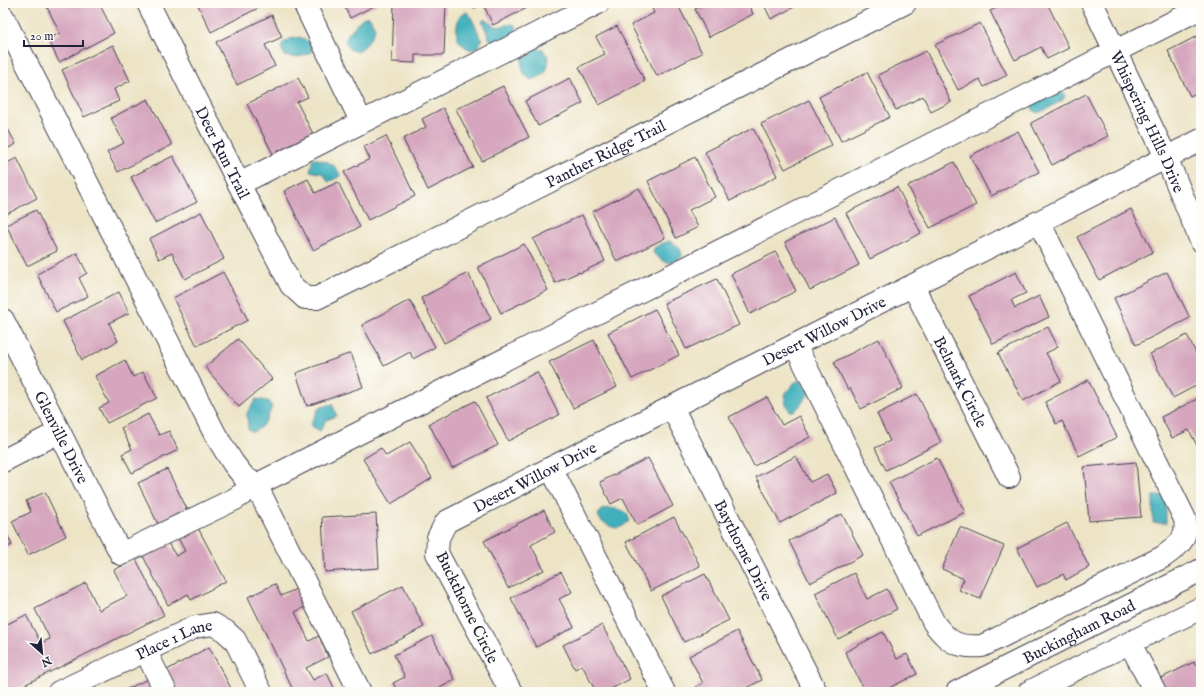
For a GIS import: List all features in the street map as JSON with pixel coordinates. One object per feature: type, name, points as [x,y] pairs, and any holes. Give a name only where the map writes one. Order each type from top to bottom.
[{"type":"street","name":"Deer Run Trail","points":[[148,3],[291,285],[305,298]]},
{"type":"street","points":[[304,3],[361,121]]},
{"type":"street","points":[[239,184],[361,121],[598,3]]},
{"type":"street","name":"Panther Ridge Trail","points":[[305,298],[317,298],[342,286],[905,3]]},
{"type":"street","name":"Whispering Hills Drive","points":[[1092,3],[1166,157],[1201,241]]},
{"type":"street","points":[[256,484],[1201,8]]},
{"type":"street","points":[[3,17],[215,434],[244,478],[256,484],[360,692]]},
{"type":"street","name":"Desert Willow Drive","points":[[446,522],[1201,140]]},
{"type":"street","points":[[795,345],[934,623],[941,633],[949,640],[959,645],[968,647],[982,646],[1163,557],[1177,546],[1184,538],[1187,528],[1185,519],[1039,222]]},
{"type":"street","name":"Belmark Circle","points":[[913,286],[1009,477]]},
{"type":"street","name":"Glenville Drive","points":[[3,320],[121,554],[234,499],[256,484]]},
{"type":"street","name":"Baythorne Drive","points":[[672,407],[816,692]]},
{"type":"street","points":[[3,461],[59,432]]},
{"type":"street","points":[[551,468],[664,692]]},
{"type":"street","name":"Buckthorne Circle","points":[[446,522],[438,538],[437,553],[510,692]]},
{"type":"street","name":"Buckingham Road","points":[[957,692],[1201,570]]},
{"type":"street","name":"Buckingham Road","points":[[1029,692],[1201,608]]},
{"type":"street","name":"Place 1 Lane","points":[[59,692],[196,627],[214,624],[235,640],[261,692]]},
{"type":"street","points":[[1130,642],[1155,692]]},
{"type":"street","points":[[145,650],[166,692]]},
{"type":"water","points":[[467,12],[470,15],[482,40],[478,47],[472,50],[459,41],[456,32],[460,15]]},
{"type":"water","points":[[369,16],[375,28],[370,39],[363,48],[356,52],[349,49],[345,41],[348,34],[362,18]]},
{"type":"water","points":[[486,19],[495,26],[512,24],[516,26],[516,31],[509,37],[496,42],[490,40],[482,21]]},
{"type":"water","points":[[300,37],[310,43],[312,51],[299,57],[285,56],[281,48],[283,43],[290,39]]},
{"type":"water","points":[[537,48],[543,50],[549,58],[548,63],[546,70],[542,75],[530,80],[523,70],[522,58]]},
{"type":"water","points":[[1054,90],[1062,91],[1065,95],[1063,100],[1037,113],[1033,110],[1032,105]]},
{"type":"water","points":[[313,158],[330,163],[336,167],[341,176],[328,182],[324,174],[310,171]]},
{"type":"water","points":[[669,241],[681,251],[682,257],[674,262],[664,261],[653,253],[654,248]]},
{"type":"water","points":[[800,380],[810,393],[794,412],[789,410],[786,405],[784,395],[794,383]]},
{"type":"water","points":[[256,399],[268,401],[272,407],[267,419],[259,428],[252,432],[248,429],[247,413]]},
{"type":"water","points":[[332,404],[337,416],[326,420],[320,431],[310,425],[319,408]]},
{"type":"water","points":[[1153,496],[1166,496],[1166,523],[1153,523]]},
{"type":"water","points":[[608,508],[622,510],[629,517],[629,521],[622,527],[618,528],[609,526],[601,521],[598,515],[601,510]]},
{"type":"building","points":[[56,3],[99,3],[114,33],[59,62],[48,39],[60,33],[47,7]]},
{"type":"building","points":[[197,3],[268,3],[211,32]]},
{"type":"building","points":[[343,3],[380,3],[350,18]]},
{"type":"building","points":[[394,3],[446,3],[444,55],[415,55],[415,63],[392,62]]},
{"type":"building","points":[[472,3],[525,3],[527,8],[493,25],[483,4],[474,8]]},
{"type":"building","points":[[662,3],[677,3],[702,53],[657,76],[631,25],[654,13],[652,8]]},
{"type":"building","points":[[707,3],[748,3],[753,14],[709,37],[695,9]]},
{"type":"building","points":[[763,3],[802,3],[771,19]]},
{"type":"building","points":[[1007,3],[1047,3],[1069,48],[1047,59],[1041,47],[1015,60],[990,11]]},
{"type":"building","points":[[272,15],[282,37],[265,45],[275,66],[237,85],[216,42]]},
{"type":"building","points":[[980,23],[1007,75],[984,87],[980,79],[958,90],[935,45]]},
{"type":"building","points":[[617,26],[645,81],[599,105],[579,67],[605,54],[596,37]]},
{"type":"building","points":[[1201,34],[1201,91],[1190,96],[1168,51]]},
{"type":"building","points":[[113,45],[130,81],[114,89],[119,101],[84,117],[62,70]]},
{"type":"building","points":[[926,51],[951,102],[931,112],[923,96],[896,110],[878,75]]},
{"type":"building","points":[[867,72],[890,117],[841,141],[819,97]]},
{"type":"building","points":[[298,78],[308,97],[297,102],[313,134],[273,154],[247,104]]},
{"type":"building","points":[[570,78],[583,103],[538,126],[525,101]]},
{"type":"building","points":[[503,86],[529,137],[482,161],[456,109]]},
{"type":"building","points":[[1086,94],[1108,136],[1052,165],[1031,123]]},
{"type":"building","points":[[148,99],[172,145],[118,172],[107,152],[124,143],[111,118]]},
{"type":"building","points":[[809,100],[832,145],[785,169],[761,124]]},
{"type":"building","points":[[443,108],[473,167],[428,190],[403,139],[426,127],[422,119]]},
{"type":"building","points":[[3,120],[16,144],[3,151]]},
{"type":"building","points":[[753,128],[777,176],[730,201],[705,152]]},
{"type":"building","points":[[1018,131],[1039,172],[991,196],[970,156]]},
{"type":"building","points":[[386,136],[415,196],[368,220],[344,172],[370,159],[364,147]]},
{"type":"building","points":[[173,156],[197,202],[155,223],[131,177]]},
{"type":"building","points":[[695,157],[715,197],[689,210],[698,227],[676,238],[648,181]]},
{"type":"building","points":[[17,158],[37,198],[3,216],[3,165]]},
{"type":"building","points":[[954,162],[976,205],[930,228],[908,186]]},
{"type":"building","points":[[308,179],[315,193],[338,182],[360,227],[313,250],[284,191]]},
{"type":"building","points":[[897,187],[921,233],[870,259],[846,213]]},
{"type":"building","points":[[639,188],[665,238],[617,262],[592,212]]},
{"type":"building","points":[[1131,209],[1153,252],[1099,280],[1077,237]]},
{"type":"building","points":[[36,210],[57,251],[27,266],[6,225]]},
{"type":"building","points":[[201,212],[224,259],[185,279],[172,253],[159,259],[149,239]]},
{"type":"building","points":[[582,215],[605,261],[555,283],[533,239]]},
{"type":"building","points":[[835,217],[859,265],[810,290],[785,242]]},
{"type":"building","points":[[524,244],[548,290],[501,313],[478,267]]},
{"type":"building","points":[[776,252],[796,291],[750,314],[731,274]]},
{"type":"building","points":[[77,253],[87,273],[79,278],[88,296],[56,312],[37,274]]},
{"type":"building","points":[[223,272],[248,320],[197,346],[173,298]]},
{"type":"building","points":[[1016,272],[1026,293],[1011,300],[1015,308],[1039,296],[1049,317],[993,344],[969,296]]},
{"type":"building","points":[[1167,272],[1190,318],[1136,345],[1114,298]]},
{"type":"building","points":[[468,273],[491,319],[444,343],[421,298]]},
{"type":"building","points":[[717,279],[739,325],[686,349],[664,303]]},
{"type":"building","points":[[119,292],[129,313],[109,323],[118,341],[82,360],[63,321]]},
{"type":"building","points":[[410,300],[435,347],[413,359],[410,352],[384,366],[362,325]]},
{"type":"building","points":[[655,309],[679,355],[632,379],[608,333]]},
{"type":"building","points":[[1048,327],[1058,347],[1046,353],[1061,381],[1023,401],[998,353]]},
{"type":"building","points":[[1187,335],[1201,363],[1201,383],[1173,398],[1150,354]]},
{"type":"building","points":[[238,339],[272,379],[239,407],[205,367]]},
{"type":"building","points":[[879,339],[903,388],[861,409],[850,388],[848,390],[834,362]]},
{"type":"building","points":[[594,340],[617,387],[573,408],[549,362]]},
{"type":"building","points":[[351,353],[363,387],[307,406],[296,373]]},
{"type":"building","points":[[125,360],[133,377],[143,372],[157,398],[107,423],[99,408],[109,403],[95,376]]},
{"type":"building","points":[[537,372],[559,415],[508,441],[486,398]]},
{"type":"building","points":[[1088,380],[1117,437],[1079,456],[1062,421],[1056,424],[1045,402]]},
{"type":"building","points":[[917,394],[941,442],[886,470],[875,448],[890,441],[877,414]]},
{"type":"building","points":[[767,397],[782,425],[799,416],[810,437],[754,466],[729,417]]},
{"type":"building","points":[[1201,397],[1201,453],[1189,430],[1172,438],[1161,417]]},
{"type":"building","points":[[475,401],[498,445],[452,468],[429,424]]},
{"type":"building","points":[[3,403],[8,412],[3,415]]},
{"type":"building","points":[[148,414],[159,435],[169,431],[178,450],[132,473],[122,454],[132,449],[121,428]]},
{"type":"building","points":[[410,442],[432,478],[391,504],[363,459],[381,448],[386,456]]},
{"type":"building","points":[[796,456],[810,482],[827,474],[837,493],[780,523],[756,477]]},
{"type":"building","points":[[648,458],[673,506],[637,525],[623,498],[611,504],[600,482]]},
{"type":"building","points":[[937,458],[965,512],[917,536],[889,482]]},
{"type":"building","points":[[1136,462],[1141,517],[1089,521],[1084,467]]},
{"type":"building","points":[[167,469],[187,509],[158,524],[138,483]]},
{"type":"building","points":[[45,492],[66,536],[28,555],[12,521],[31,512],[26,501]]},
{"type":"building","points":[[544,510],[555,532],[531,545],[544,570],[508,588],[484,541]]},
{"type":"building","points":[[376,514],[379,568],[325,572],[322,517]]},
{"type":"building","points":[[842,514],[863,555],[810,583],[789,541]]},
{"type":"building","points":[[674,517],[700,566],[651,591],[626,542]]},
{"type":"building","points":[[1067,523],[1089,567],[1066,580],[1063,574],[1037,587],[1017,548]]},
{"type":"building","points":[[3,526],[12,545],[3,549]]},
{"type":"building","points":[[960,527],[1004,546],[980,599],[959,590],[964,579],[942,569]]},
{"type":"building","points":[[198,528],[226,581],[191,600],[188,594],[168,605],[143,556],[168,543],[176,556],[185,551],[178,538]]},
{"type":"building","points":[[136,559],[164,615],[10,692],[3,692],[3,626],[26,615],[41,643],[50,639],[35,609],[86,583],[99,610],[127,596],[114,570]]},
{"type":"building","points":[[561,572],[572,592],[559,599],[574,627],[536,647],[511,598]]},
{"type":"building","points":[[854,573],[867,599],[887,589],[897,609],[838,639],[815,593]]},
{"type":"building","points":[[705,574],[729,620],[684,642],[661,596]]},
{"type":"building","points":[[275,584],[281,596],[296,589],[305,607],[295,612],[309,641],[319,636],[328,657],[306,668],[313,680],[327,673],[336,692],[294,692],[248,597]]},
{"type":"building","points":[[403,585],[424,627],[372,654],[351,611]]},
{"type":"building","points":[[602,625],[630,679],[605,692],[596,692],[582,665],[575,669],[563,645]]},
{"type":"building","points":[[737,631],[762,680],[738,692],[698,692],[696,687],[703,683],[689,656]]},
{"type":"building","points":[[883,632],[897,659],[907,654],[917,674],[881,692],[865,692],[845,652]]},
{"type":"building","points":[[432,636],[455,680],[432,692],[398,692],[393,683],[405,677],[394,655]]},
{"type":"building","points":[[209,647],[233,692],[179,692],[167,670]]},
{"type":"building","points":[[1194,662],[1195,665],[1201,662],[1201,692],[1163,692],[1157,680]]},
{"type":"building","points":[[148,679],[154,692],[121,692]]}]
